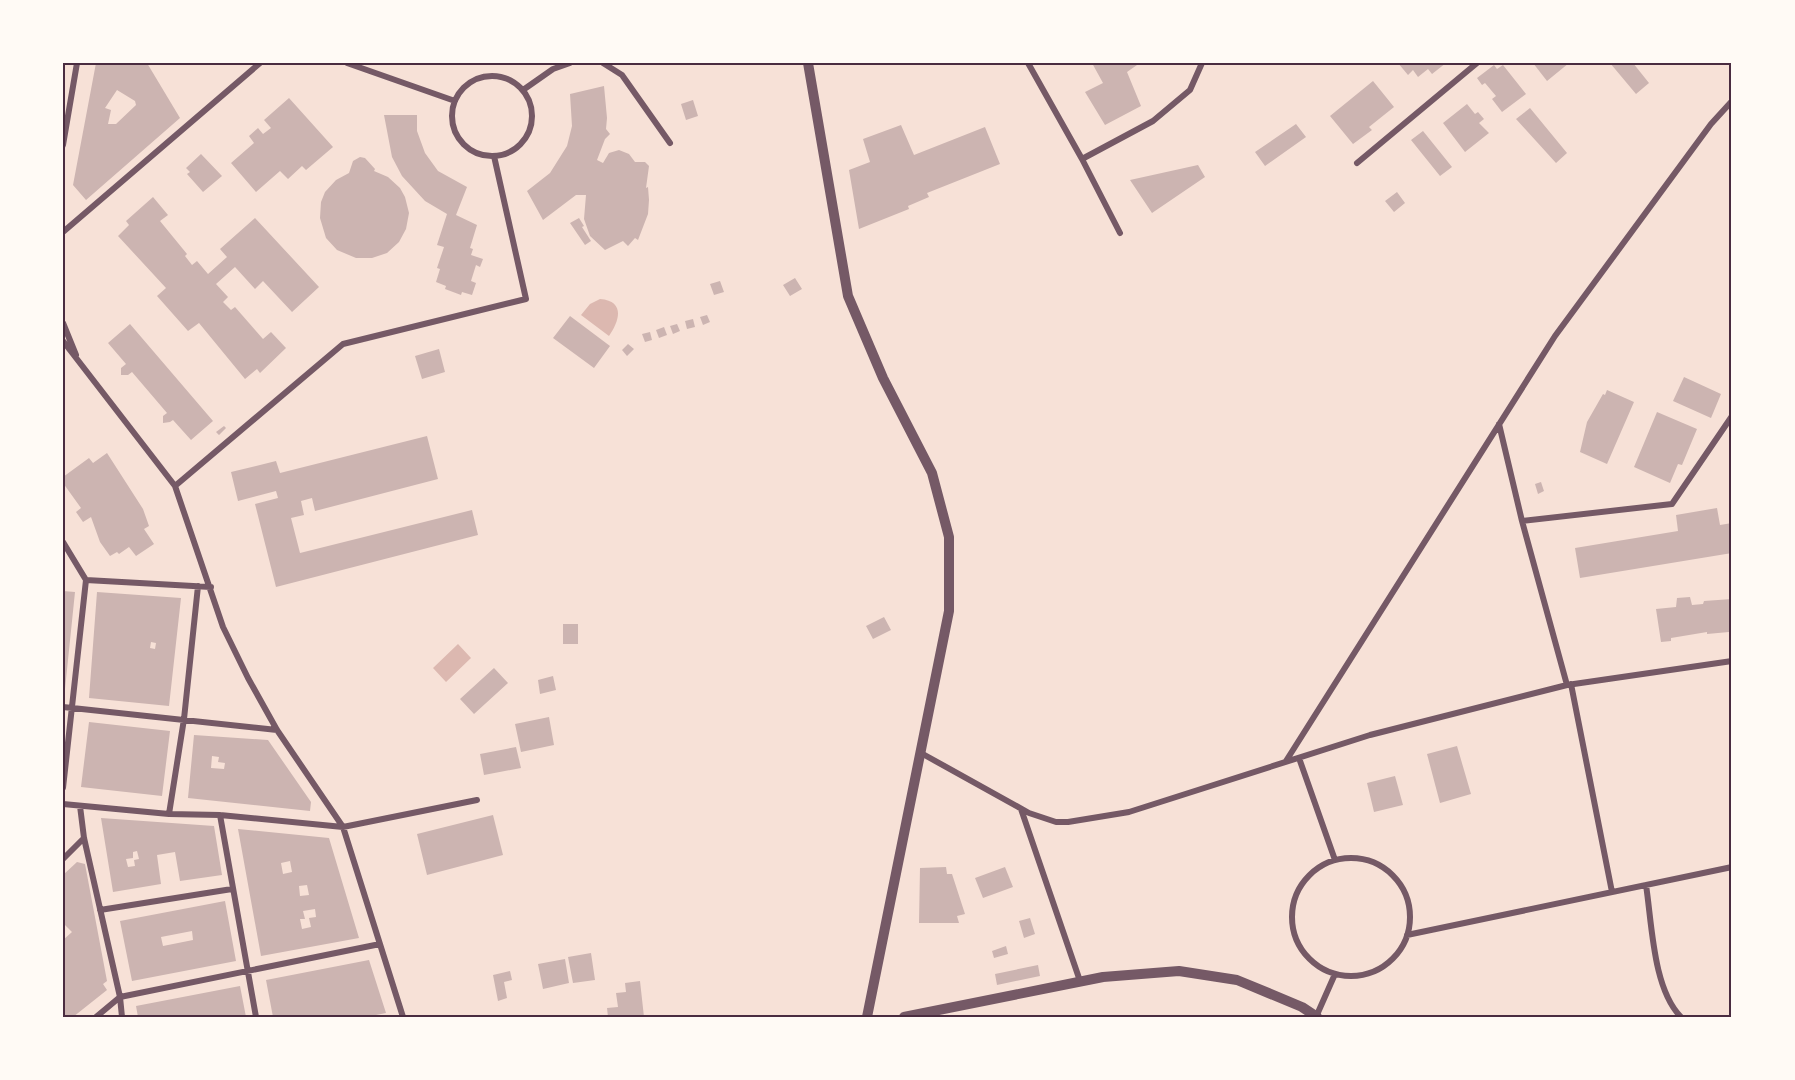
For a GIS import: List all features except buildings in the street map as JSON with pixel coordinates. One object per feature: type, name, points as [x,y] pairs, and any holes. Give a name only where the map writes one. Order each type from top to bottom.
[{"type":"street","points":[[63,145],[78,63]]},
{"type":"street","points":[[63,232],[260,63]]},
{"type":"street","points":[[347,63],[455,101]]},
{"type":"street","points":[[523,90],[553,69],[570,63]]},
{"type":"street","points":[[603,63],[622,75],[670,143]]},
{"type":"street","points":[[808,63],[848,296],[883,378],[932,473],[950,537],[949,611],[867,1017]]},
{"type":"street","points":[[1028,63],[1082,159],[1120,233]]},
{"type":"street","points":[[1082,159],[1153,121],[1190,90],[1202,63]]},
{"type":"street","points":[[1357,163],[1477,63]]},
{"type":"street","points":[[489,75],[501,76],[513,81],[523,90],[530,101],[533,113],[532,126],[518,147],[507,154],[482,155],[461,142],[452,120],[455,101],[465,85],[489,75]]},
{"type":"street","points":[[1286,762],[1555,336],[1711,124],[1732,101]]},
{"type":"street","points":[[175,486],[343,344],[526,299],[494,156]]},
{"type":"street","points":[[63,323],[80,364]]},
{"type":"street","points":[[63,341],[175,486],[223,627],[248,678],[278,730],[343,827],[403,1017]]},
{"type":"street","points":[[1522,521],[1672,504],[1732,416]]},
{"type":"street","points":[[1498,424],[1522,521],[1569,685],[1612,892]]},
{"type":"street","points":[[63,542],[86,580],[63,788]]},
{"type":"street","points":[[86,580],[211,587]]},
{"type":"street","points":[[169,814],[183,719],[198,586]]},
{"type":"street","points":[[921,753],[1021,808],[1056,822],[1068,822],[1129,812],[1370,735],[1569,685],[1732,661]]},
{"type":"street","points":[[63,707],[278,730]]},
{"type":"street","points":[[1299,758],[1335,860]]},
{"type":"street","points":[[63,804],[169,814],[220,815],[343,827],[477,800]]},
{"type":"street","points":[[80,806],[84,838],[120,997],[122,1017]]},
{"type":"street","points":[[1021,808],[1080,981]]},
{"type":"street","points":[[220,815],[256,1017]]},
{"type":"street","points":[[63,859],[84,838]]},
{"type":"street","points":[[1354,858],[1373,862],[1389,872],[1402,887],[1409,906],[1410,926],[1407,935],[1403,945],[1391,961],[1374,972],[1354,976],[1335,974],[1317,965],[1303,952],[1294,934],[1292,916],[1295,897],[1304,880],[1318,868],[1335,860],[1354,858]]},
{"type":"street","points":[[1407,935],[1732,867]]},
{"type":"street","points":[[1646,885],[1661,982],[1668,1001],[1681,1017]]},
{"type":"street","points":[[100,910],[232,889]]},
{"type":"street","points":[[96,1017],[120,997],[380,944]]},
{"type":"street","points":[[904,1017],[1103,977],[1179,971],[1237,980],[1302,1007],[1317,1017],[1335,974]]},
{"type":"shaded area","points":[[600,299],[614,304],[617,308],[617,319],[609,336],[581,315],[590,304]]},
{"type":"shaded area","points":[[458,644],[471,658],[446,682],[433,668]]}]
